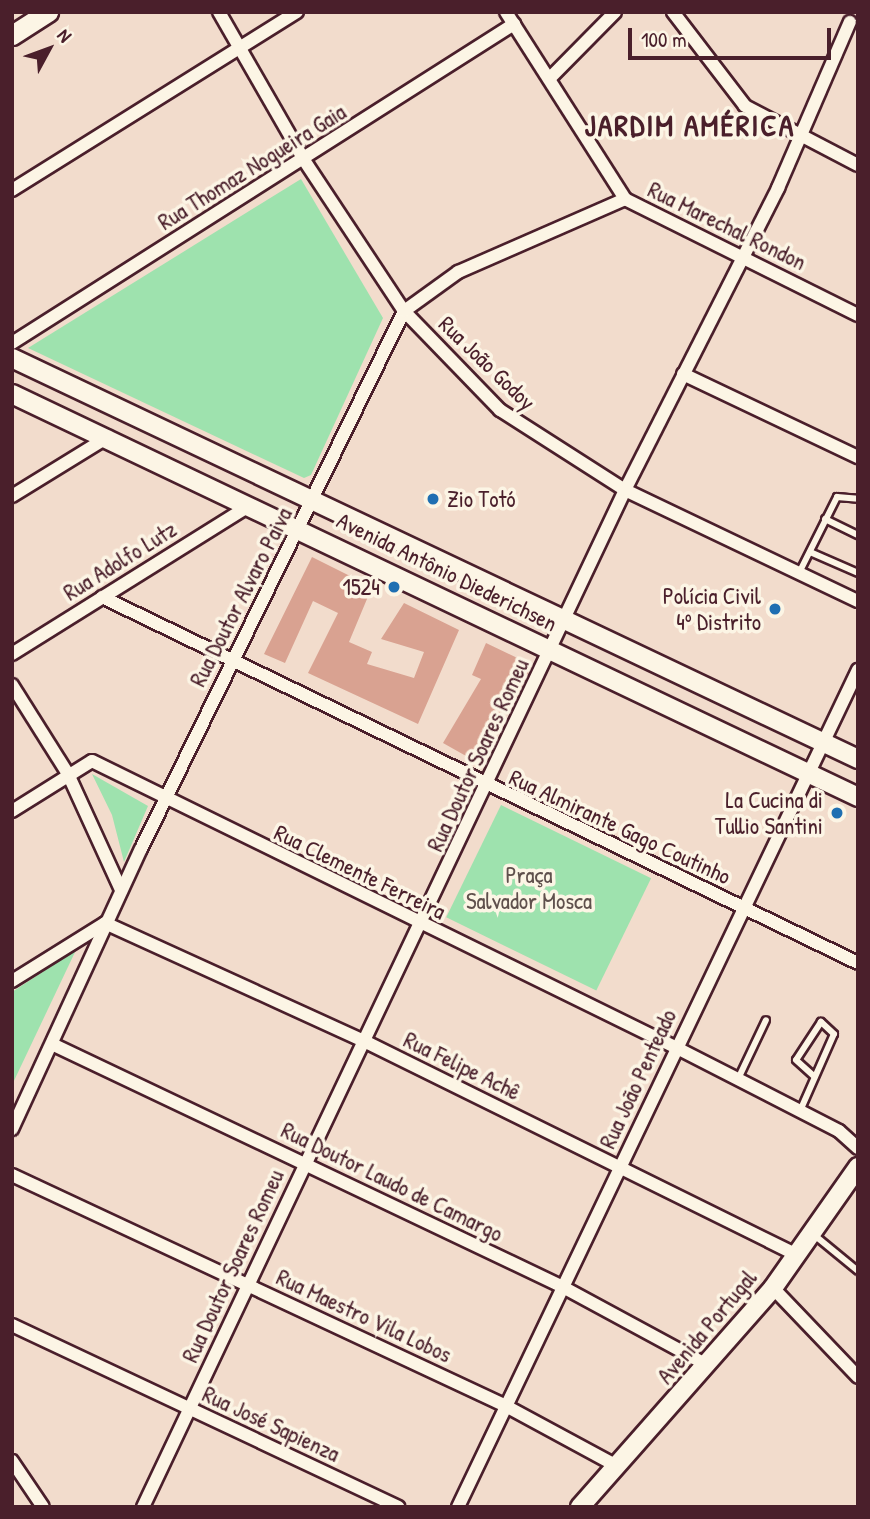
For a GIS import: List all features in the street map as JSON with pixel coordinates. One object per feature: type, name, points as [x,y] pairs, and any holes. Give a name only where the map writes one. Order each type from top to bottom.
[{"type":"main road","points":[[12,35],[48,12]]},
{"type":"main road","name":"Avenida Antônio Diederichsen","points":[[12,358],[858,760]]},
{"type":"main road","name":"Avenida Antônio Diederichsen","points":[[12,394],[300,527],[858,797]]},
{"type":"main road","name":"Avenida Portugal","points":[[580,1507],[773,1288],[858,1167]]},
{"type":"street","name":"Rua João Godoy","points":[[219,12],[304,160],[404,311],[500,410],[625,490],[858,601]]},
{"type":"street","points":[[12,190],[297,12]]},
{"type":"street","points":[[551,77],[615,12]]},
{"type":"street","points":[[673,12],[745,106],[800,138],[858,165]]},
{"type":"street","name":"Rua Marechal Rondon","points":[[510,18],[551,77],[625,199],[858,315]]},
{"type":"street","name":"Rua Thomaz Nogueira Gaia","points":[[12,343],[304,160],[510,18]]},
{"type":"street","name":"Rua Doutor Soares Romeu","points":[[143,1507],[246,1284],[486,788],[625,490],[800,138],[851,20]]},
{"type":"street","name":"Rua Doutor Alvaro Paiva","points":[[12,1129],[54,1045],[121,890],[313,502],[404,311],[458,272],[625,199]]},
{"type":"street","points":[[683,374],[858,457]]},
{"type":"street","points":[[12,496],[108,437]]},
{"type":"street","name":"Rua Adolfo Lutz","points":[[12,654],[250,505]]},
{"type":"street","name":"Rua Almirante Gago Coutinho","points":[[102,597],[486,788],[858,964]]},
{"type":"street","name":"Rua João Penteado","points":[[458,1507],[675,1047],[827,744],[858,670]]},
{"type":"street","points":[[12,685],[68,774],[121,890]]},
{"type":"street","name":"Rua Clemente Ferreira","points":[[68,774],[92,761],[165,800],[675,1047],[800,1111],[858,1148]]},
{"type":"street","points":[[12,811],[68,774]]},
{"type":"street","points":[[12,981],[106,923]]},
{"type":"street","name":"Rua Felipe Achê","points":[[106,923],[364,1041],[797,1255]]},
{"type":"street","name":"Rua Doutor Laudo de Camargo","points":[[54,1045],[561,1286],[707,1365]]},
{"type":"street","name":"Rua Maestro Vila Lobos","points":[[12,1175],[504,1405],[617,1466]]},
{"type":"street","points":[[773,1288],[858,1377]]},
{"type":"street","name":"Rua José Sapienza","points":[[12,1325],[398,1507]]},
{"type":"street","points":[[12,1461],[43,1507]]},
{"type":"lane","points":[[799,573],[840,494],[858,499]]},
{"type":"lane","points":[[825,519],[858,535]]},
{"type":"lane","points":[[810,552],[858,573]]},
{"type":"lane","points":[[738,1079],[765,1020]]},
{"type":"lane","points":[[800,1111],[834,1034],[821,1022],[796,1060],[815,1077]]},
{"type":"lane","points":[[811,1233],[858,1271]]},
{"type":"green space","points":[[301,179],[383,318],[311,475],[304,478],[28,348]]},
{"type":"green space","points":[[92,774],[148,806],[124,862],[112,815]]},
{"type":"green space","name":"Praça Salvador Mosca","points":[[501,805],[651,878],[596,991],[446,917]]},
{"type":"green space","points":[[76,950],[12,1085],[12,992]]},
{"type":"building","points":[[312,557],[372,587],[349,642],[372,652],[367,664],[414,678],[424,652],[381,639],[404,603],[459,630],[418,724],[308,673],[338,613],[313,601],[285,663],[264,654]]},
{"type":"building","points":[[486,643],[532,665],[517,697],[509,694],[482,765],[443,743],[481,679],[472,675]]},
{"type":"place","name":"Zio Totó","points":[[433,499]]},
{"type":"place","name":"1524","points":[[394,587]]},
{"type":"place","name":"Polícia Civil 4º Distrito","points":[[775,609]]},
{"type":"place","name":"La Cucina di Tullio Santini","points":[[837,813]]},
{"type":"district","name":"JARDIM AMÉRICA","points":[[690,125]]}]
